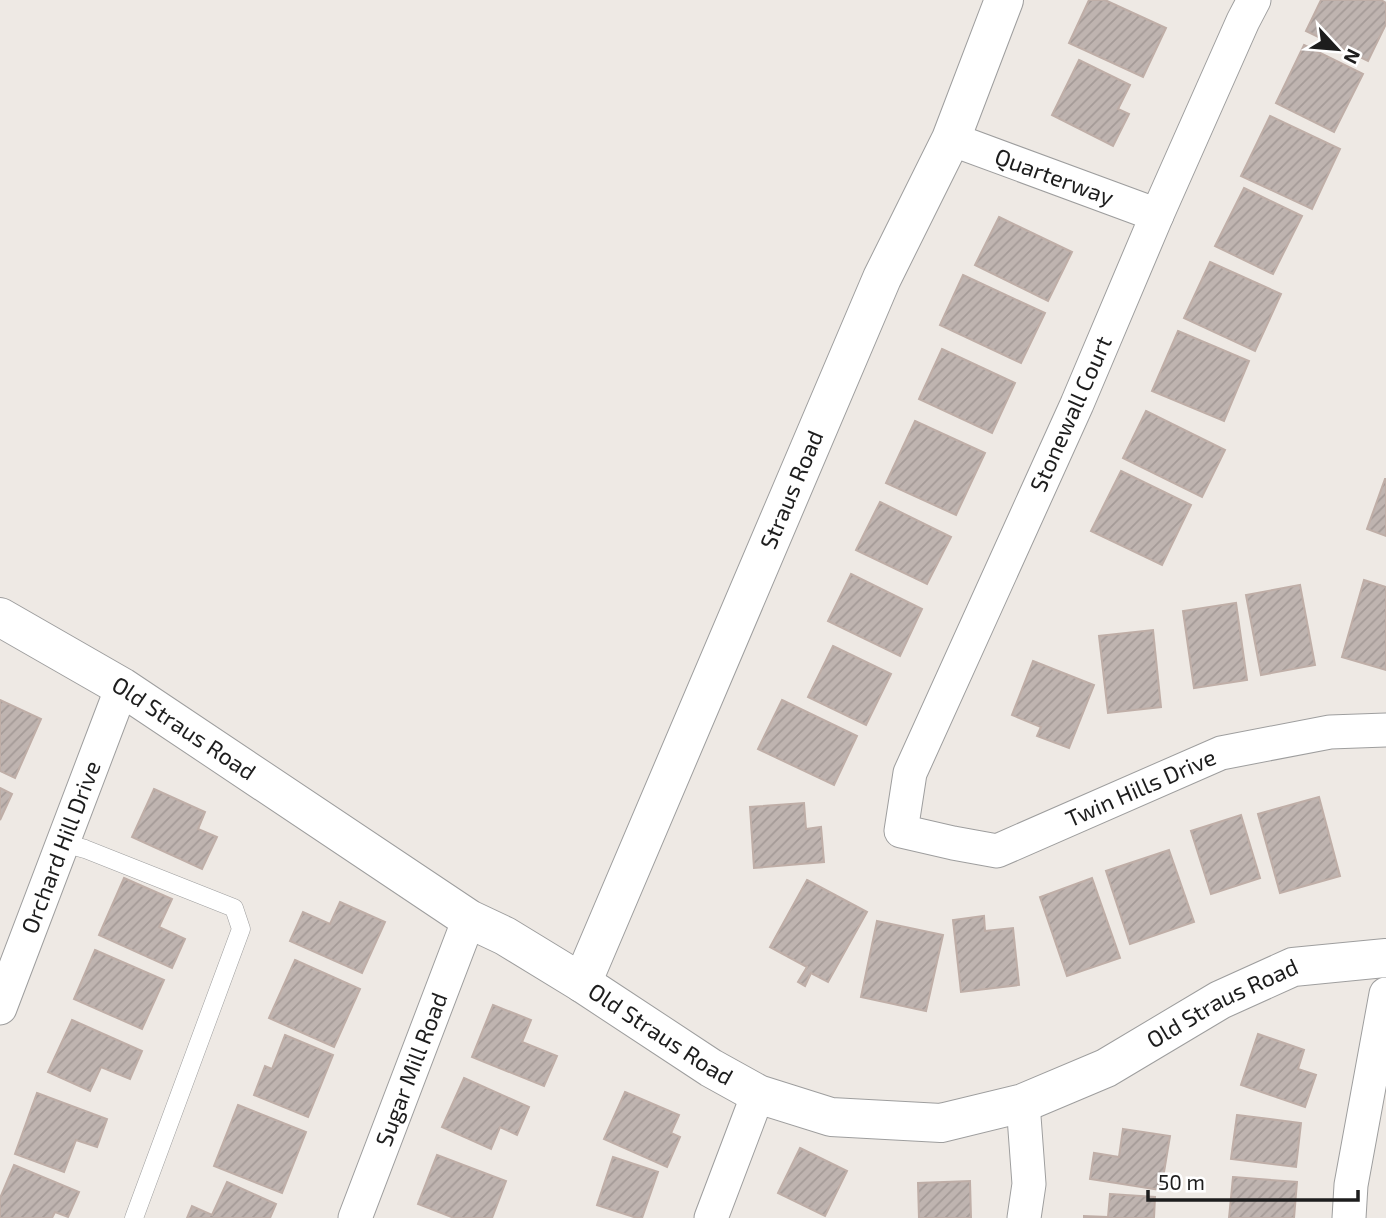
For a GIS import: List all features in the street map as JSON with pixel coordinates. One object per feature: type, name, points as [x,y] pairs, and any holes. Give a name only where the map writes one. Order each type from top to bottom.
[{"type":"street","name":"Straus Road","points":[[582,983],[877,291],[951,139],[1004,0]]},
{"type":"street","name":"Stonewall Court","points":[[901,831],[910,773],[1077,404],[1157,215],[1254,0]]},
{"type":"street","name":"Quarterway","points":[[951,139],[1157,215]]},
{"type":"street","name":"Old Straus Road","points":[[0,617],[122,687],[469,919],[505,936],[582,983],[711,1068],[758,1094],[831,1117],[941,1123],[1023,1103],[1106,1068],[1220,1000],[1293,967],[1386,958]]},
{"type":"street","name":"Orchard Hill Drive","points":[[0,1008],[122,687]]},
{"type":"street","name":"Twin Hills Drive","points":[[901,831],[997,851],[1221,753],[1329,732],[1386,730]]},
{"type":"street","name":"Sugar Mill Road","points":[[355,1218],[469,919]]},
{"type":"street","points":[[1349,1218],[1351,1185],[1386,994]]},
{"type":"street","points":[[711,1218],[758,1094]]},
{"type":"street","points":[[1023,1103],[1029,1184],[1024,1218]]},
{"type":"lane","points":[[64,843],[233,908],[241,929],[134,1218]]},
{"type":"building","points":[[1089,0],[1105,0],[1166,28],[1143,77],[1069,43]]},
{"type":"building","points":[[1321,0],[1381,0],[1386,3],[1386,24],[1368,61],[1306,31]]},
{"type":"building","points":[[1304,45],[1363,74],[1334,132],[1276,103]]},
{"type":"building","points":[[1079,60],[1130,85],[1118,109],[1129,114],[1113,146],[1052,115]]},
{"type":"building","points":[[1270,116],[1340,149],[1312,209],[1241,176]]},
{"type":"building","points":[[1244,188],[1302,216],[1273,274],[1215,246]]},
{"type":"building","points":[[999,217],[1072,252],[1048,301],[975,265]]},
{"type":"building","points":[[1210,262],[1281,294],[1255,351],[1184,318]]},
{"type":"building","points":[[963,275],[1045,313],[1021,363],[940,325]]},
{"type":"building","points":[[1178,331],[1249,361],[1224,421],[1152,391]]},
{"type":"building","points":[[942,349],[1015,383],[992,433],[919,399]]},
{"type":"building","points":[[1146,411],[1225,450],[1202,497],[1123,458]]},
{"type":"building","points":[[915,421],[985,453],[956,515],[886,483]]},
{"type":"building","points":[[1121,471],[1191,505],[1162,565],[1091,531]]},
{"type":"building","points":[[1386,479],[1386,536],[1367,529]]},
{"type":"building","points":[[880,502],[951,537],[927,584],[856,550]]},
{"type":"building","points":[[851,574],[922,609],[900,656],[828,621]]},
{"type":"building","points":[[1364,580],[1386,587],[1386,670],[1342,657]]},
{"type":"building","points":[[1300,585],[1315,665],[1261,675],[1246,595]]},
{"type":"building","points":[[1236,603],[1247,680],[1194,688],[1183,611]]},
{"type":"building","points":[[1153,630],[1161,707],[1108,713],[1099,636]]},
{"type":"building","points":[[833,646],[891,674],[866,725],[808,697]]},
{"type":"building","points":[[1033,661],[1094,685],[1069,748],[1037,736],[1041,727],[1012,715]]},
{"type":"building","points":[[0,700],[41,719],[15,778],[0,771]]},
{"type":"building","points":[[782,700],[857,736],[834,785],[758,749]]},
{"type":"building","points":[[0,788],[12,794],[0,820]]},
{"type":"building","points":[[154,789],[205,812],[198,829],[217,837],[202,869],[132,837]]},
{"type":"building","points":[[1319,797],[1340,876],[1280,893],[1258,814]]},
{"type":"building","points":[[804,803],[806,829],[821,827],[824,862],[754,868],[750,807]]},
{"type":"building","points":[[1241,815],[1260,878],[1211,894],[1191,831]]},
{"type":"building","points":[[1169,850],[1194,922],[1130,944],[1106,871]]},
{"type":"building","points":[[124,878],[172,899],[159,927],[185,939],[172,968],[99,935]]},
{"type":"building","points":[[1092,878],[1120,958],[1067,976],[1040,897]]},
{"type":"building","points":[[807,880],[867,912],[828,982],[811,973],[805,986],[798,982],[807,967],[770,947]]},
{"type":"building","points":[[340,902],[385,922],[362,973],[290,941],[303,912],[330,924]]},
{"type":"building","points":[[984,916],[985,931],[1013,928],[1019,985],[961,992],[953,920]]},
{"type":"building","points":[[877,921],[943,935],[926,1011],[861,997]]},
{"type":"building","points":[[95,950],[164,980],[142,1029],[74,999]]},
{"type":"building","points":[[295,960],[360,989],[334,1047],[269,1018]]},
{"type":"building","points":[[493,1005],[531,1020],[522,1042],[557,1056],[544,1086],[472,1057]]},
{"type":"building","points":[[72,1020],[142,1051],[130,1079],[101,1067],[90,1091],[48,1072]]},
{"type":"building","points":[[1258,1034],[1304,1050],[1298,1069],[1316,1075],[1305,1107],[1241,1085]]},
{"type":"building","points":[[285,1035],[333,1055],[308,1117],[254,1095],[265,1066],[272,1069]]},
{"type":"building","points":[[464,1078],[529,1107],[517,1135],[500,1127],[491,1149],[442,1127]]},
{"type":"building","points":[[625,1092],[679,1115],[671,1133],[680,1137],[667,1167],[604,1139]]},
{"type":"building","points":[[37,1093],[107,1119],[97,1147],[76,1140],[64,1172],[15,1154]]},
{"type":"building","points":[[238,1105],[306,1132],[282,1193],[214,1166]]},
{"type":"building","points":[[1237,1115],[1301,1123],[1296,1167],[1231,1159]]},
{"type":"building","points":[[1123,1129],[1170,1136],[1161,1190],[1090,1179],[1094,1153],[1119,1157]]},
{"type":"building","points":[[800,1148],[847,1171],[825,1216],[778,1193]]},
{"type":"building","points":[[437,1155],[506,1181],[492,1218],[454,1218],[418,1204]]},
{"type":"building","points":[[613,1157],[658,1172],[642,1218],[597,1205]]},
{"type":"building","points":[[14,1165],[79,1192],[68,1217],[55,1212],[52,1218],[0,1218],[0,1198]]},
{"type":"building","points":[[1233,1177],[1297,1182],[1294,1218],[1229,1218]]},
{"type":"building","points":[[970,1181],[971,1218],[919,1218],[918,1183]]},
{"type":"building","points":[[227,1182],[276,1204],[270,1218],[187,1218],[192,1206],[212,1215]]},
{"type":"building","points":[[1110,1194],[1155,1197],[1154,1218],[1084,1218],[1108,1217]]}]
